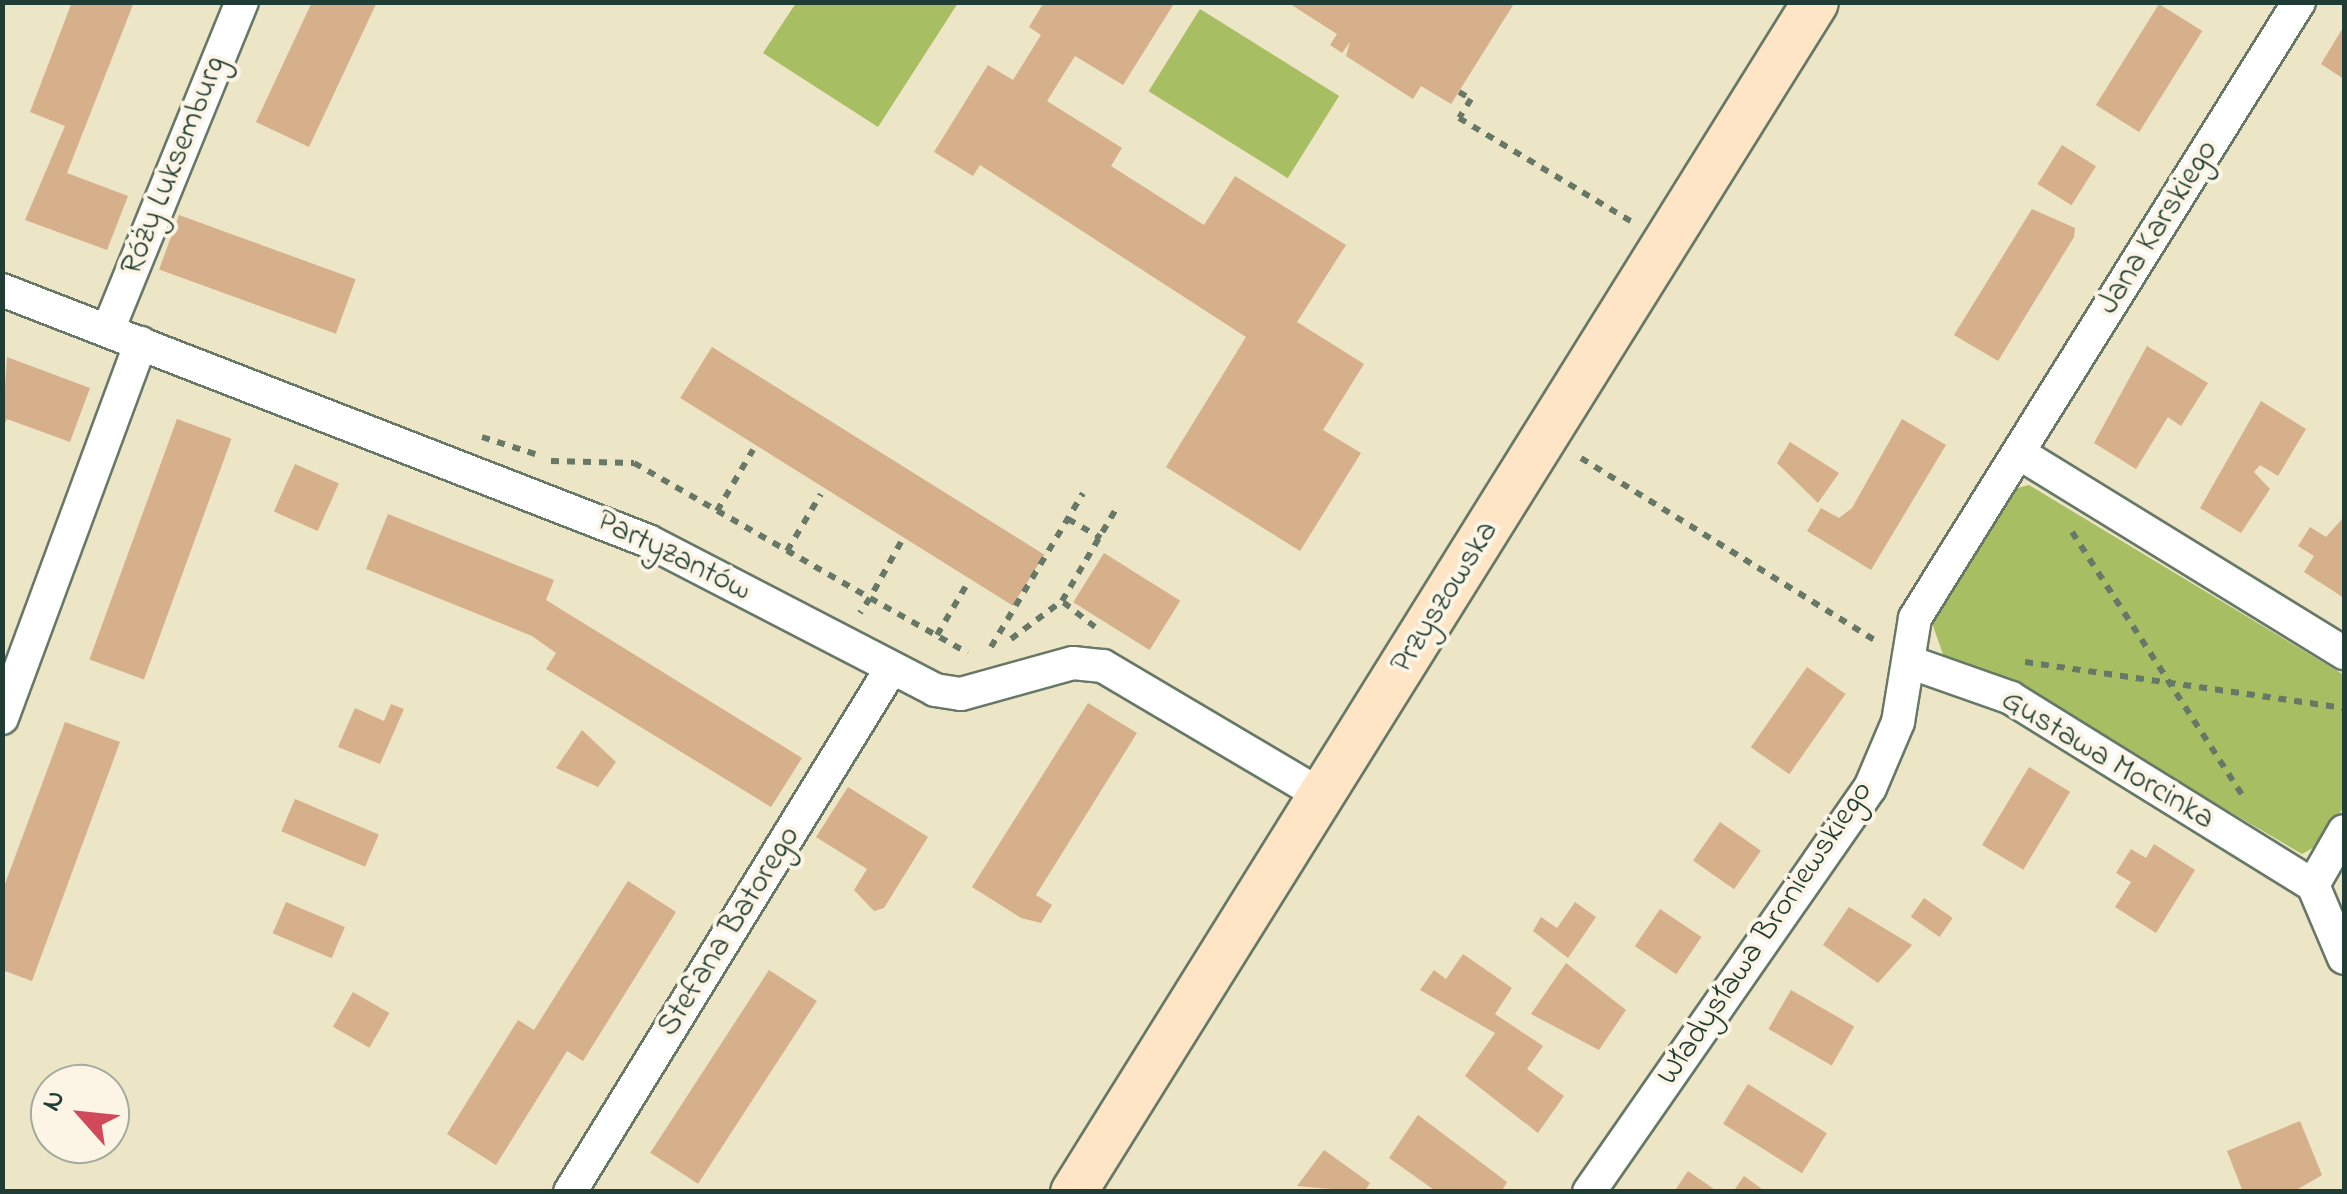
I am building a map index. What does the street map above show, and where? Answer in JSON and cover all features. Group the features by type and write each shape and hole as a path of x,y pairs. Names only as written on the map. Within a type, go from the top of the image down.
{"street":[{"name":"Róży Luksemburg","path":"108,330 242,2"},
{"name":"Przyszowska","path":"1073,1192 1324,796 1815,2"},
{"name":"Jana Karskiego","path":"2018,453 2299,2"},
{"name":"Partyzantów","path":"2,290 648,541 890,672 961,694 1073,663 1104,666 1324,796"},
{"path":"2,718 141,343"},
{"path":"1908,662 1915,618 2018,453 2344,653"},
{"name":"Gustawa Morcinka","path":"1908,662 2011,698 2313,885"},
{"name":"Władysława Broniewskiego","path":"1588,1192 1870,788 1898,722 1908,662"},
{"name":"Stefana Batorego","path":"570,1192 890,672"},
{"path":"2344,830 2313,885 2344,958"}],"path":[{"path":"1459,92 1471,99 1459,118 1633,223"},
{"path":"1568,449 1908,662"},
{"path":"718,512 752,450"},
{"path":"555,462 634,463 982,661"},
{"path":"982,661 1083,492"},
{"path":"787,551 821,494"},
{"path":"982,661 1062,601 1116,509"},
{"path":"1068,519 1100,538"},
{"path":"2069,527 2251,809"},
{"path":"856,619 901,542"},
{"path":"936,636 967,584"},
{"path":"1062,601 1102,632"},
{"path":"2018,661 2344,708"}],"green space":[{"path":"796,2 958,3 878,127 763,53"},
{"path":"1200,9 1339,96 1288,178 1149,91"},
{"path":"2029,485 2344,675 2344,806 2324,842 2302,854 1998,676 1946,663 1932,623 2005,491"}],"building":[{"path":"72,2 134,2 67,173 128,196 107,250 25,220 65,126 30,112"},
{"path":"312,2 377,2 309,147 256,122"},
{"path":"1044,2 1175,2 1123,85 1075,56 1047,101 1122,148 1111,166 1204,225 1235,176 1346,245 1297,322 1364,364 1323,430 1361,453 1300,551 1166,467 1246,337 980,165 973,176 934,152 988,65 1013,80 1041,35 1029,27"},
{"path":"1287,2 1515,2 1451,104 1421,86 1413,99 1346,56 1350,42 1342,53 1330,45 1337,34"},
{"path":"2159,4 2202,31 2139,132 2096,105"},
{"path":"2344,26 2344,79 2321,64"},
{"path":"2062,145 2096,166 2072,205 2038,184"},
{"path":"2032,209 2075,228 2074,237 1998,361 1954,335"},
{"path":"179,215 356,279 336,334 159,270"},
{"path":"2147,346 2208,383 2181,426 2168,417 2136,469 2094,443"},
{"path":"712,347 1044,555 1013,606 680,398"},
{"path":"7,357 90,388 70,442 7,419 2,430"},
{"path":"2261,401 2306,429 2278,476 2260,465 2254,472 2270,489 2241,533 2200,508"},
{"path":"177,419 232,439 144,679 89,660"},
{"path":"1902,419 1946,445 1871,570 1807,531 1821,508 1839,518 1852,508"},
{"path":"1790,442 1839,473 1818,503 1777,463"},
{"path":"295,464 339,484 318,531 274,512"},
{"path":"388,514 554,580 546,600 802,758 771,807 546,669 556,653 532,636 366,569"},
{"path":"2344,517 2344,598 2304,572 2314,556 2298,546 2310,527 2326,537"},
{"path":"1104,553 1180,601 1150,650 1073,602"},
{"path":"1807,667 1846,694 1789,774 1751,747"},
{"path":"1088,703 1137,733 1036,895 1052,905 1041,923 1021,918 972,887"},
{"path":"391,704 404,709 380,764 338,747 355,708 384,721"},
{"path":"65,722 120,742 32,981 2,970 2,892"},
{"path":"582,730 616,762 598,787 556,768"},
{"path":"2029,767 2070,792 2023,870 1982,845"},
{"path":"848,787 928,837 884,908 874,911 854,890 867,869 816,837"},
{"path":"295,799 379,835 365,867 281,831"},
{"path":"1720,822 1761,851 1734,889 1693,861"},
{"path":"2154,844 2195,870 2156,933 2115,907 2131,882 2116,873 2131,849 2146,858"},
{"path":"628,881 676,912 583,1061 567,1051 496,1165 447,1134 518,1020 534,1030"},
{"path":"1924,898 1953,918 1939,937 1911,917"},
{"path":"286,902 345,927 332,958 273,933"},
{"path":"1575,902 1596,917 1568,958 1533,931 1541,917 1557,928"},
{"path":"1849,907 1912,945 1878,983 1823,945"},
{"path":"1660,909 1701,937 1676,974 1635,946"},
{"path":"1463,954 1512,988 1495,1014 1543,1046 1527,1069 1564,1096 1538,1133 1465,1076 1495,1033 1420,990 1434,970 1446,979"},
{"path":"1566,963 1626,1010 1599,1050 1531,1014"},
{"path":"769,970 817,1001 698,1184 650,1153"},
{"path":"1791,990 1854,1026 1832,1065 1768,1029"},
{"path":"353,992 389,1013 369,1048 333,1027"},
{"path":"1748,1084 1827,1133 1802,1173 1723,1124"},
{"path":"1418,1115 1507,1182 1501,1192 1437,1192 1389,1158"},
{"path":"2300,1121 2322,1175 2293,1192 2243,1192 2227,1151"},
{"path":"1324,1150 1370,1183 1364,1192 1297,1186"},
{"path":"1688,1171 1718,1192 1674,1192"},
{"path":"1744,1176 1766,1192 1733,1192"}]}
